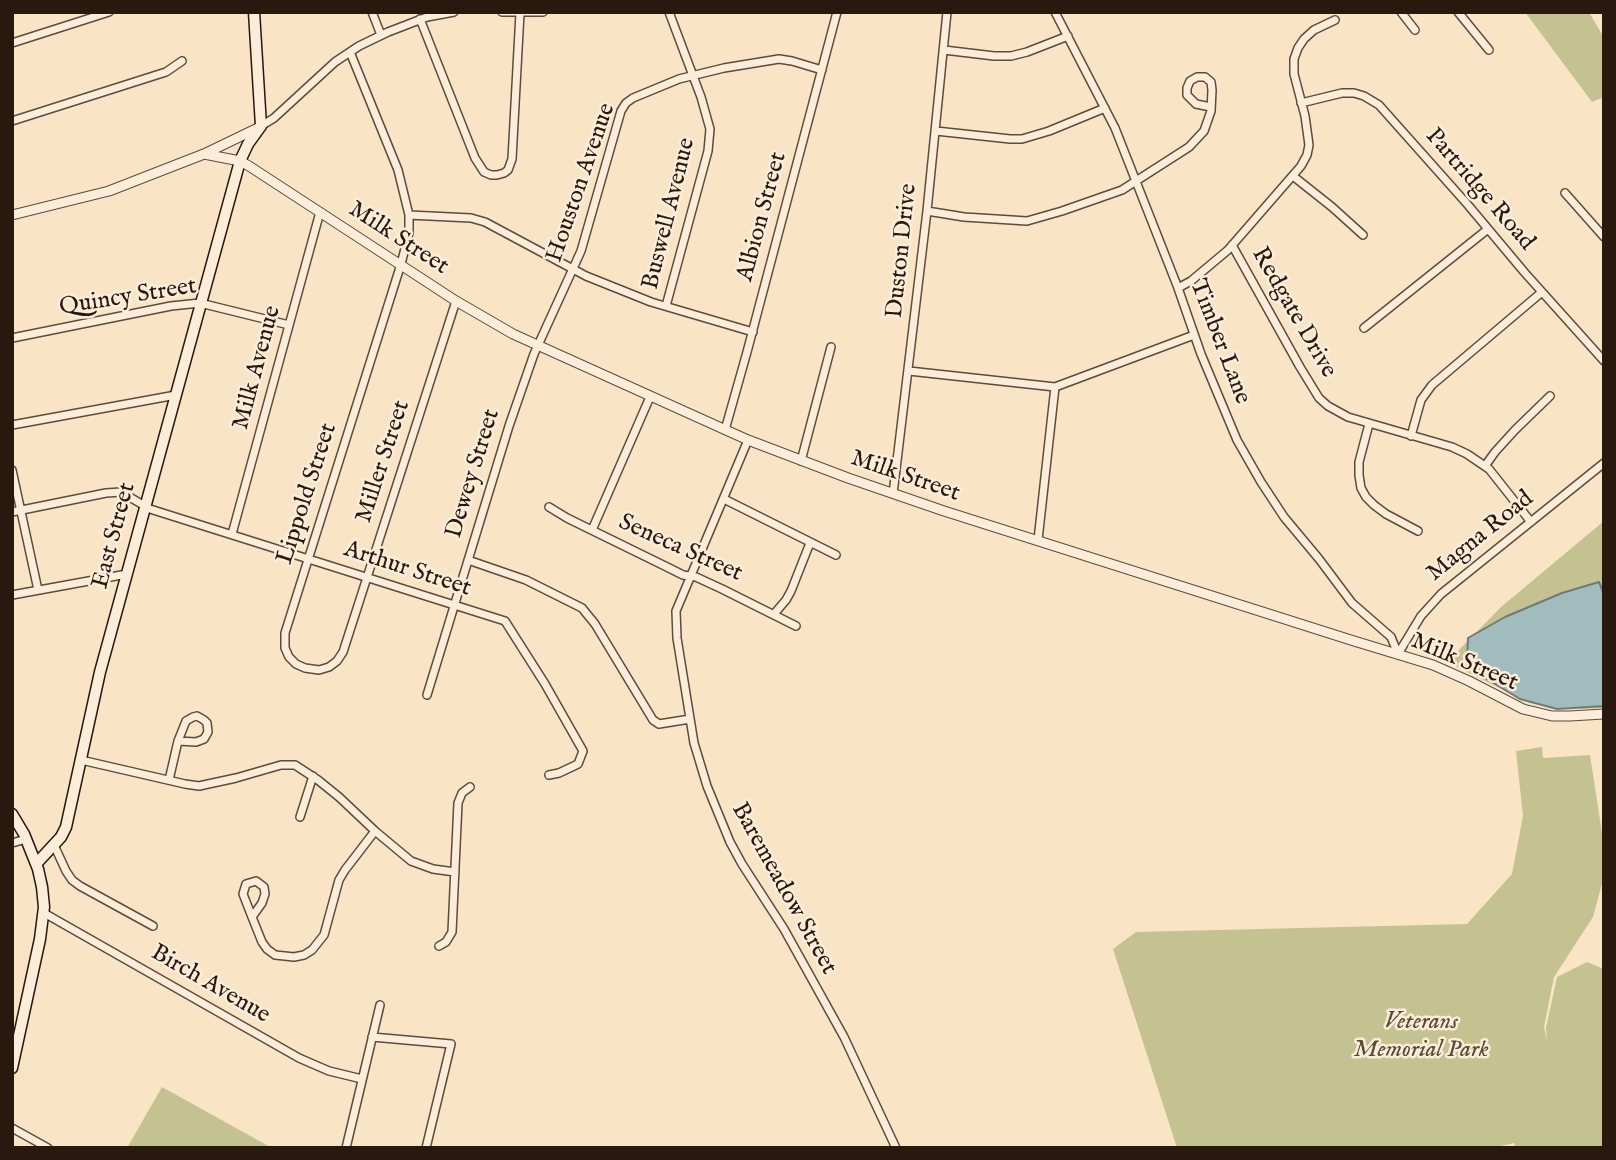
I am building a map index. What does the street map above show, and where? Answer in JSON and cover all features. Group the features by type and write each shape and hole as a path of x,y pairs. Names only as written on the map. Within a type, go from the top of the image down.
{"main road":[{"path":"254,12 261,126"},
{"name":"East Street","path":"36,864 61,837 66,827 100,672 240,161 261,126"},
{"path":"12,814 36,864 42,887 44,914 40,939 18,1014 12,1068"}],"street":[{"path":"12,43 109,12"},
{"path":"372,12 381,35"},
{"path":"12,215 109,191 204,154 274,118 335,62 350,52 381,35 420,19 454,12"},
{"path":"502,12 543,12"},
{"path":"420,19 475,158 484,172 497,175 508,170 512,159 520,12"},
{"name":"Buswell Avenue","path":"666,306 710,141 708,117 669,12"},
{"name":"Albion Street","path":"724,430 753,332 837,12"},
{"name":"Duston Drive","path":"893,494 936,131 947,12"},
{"name":"Timber Lane","path":"1055,12 1119,138 1211,381 1237,440 1284,517 1342,592 1391,637 1398,654"},
{"path":"1401,12 1415,30"},
{"path":"1458,12 1489,50"},
{"path":"1178,288 1213,264 1232,245 1293,176 1307,155 1309,145 1294,74 1294,59 1304,39 1314,30 1335,20"},
{"path":"944,50 994,56 1011,55 1027,52 1068,36"},
{"path":"350,52 398,170 409,215 471,218 485,222 574,270 627,293 753,332"},
{"name":"Houston Avenue","path":"538,346 574,270 621,111 626,103 632,98 692,76 747,63 779,59 822,70"},
{"path":"12,121 166,72 182,61"},
{"path":"927,211 964,217 1027,221 1122,190 1189,147 1203,131 1211,107 1211,82 1205,76 1190,81 1187,95 1196,104 1211,107"},
{"name":"Partridge Road","path":"1301,103 1342,93 1354,93 1373,101 1386,112 1604,361"},
{"path":"936,131 1022,139 1105,108"},
{"path":"204,154 240,161"},
{"name":"Milk Street","path":"240,161 496,325 748,440 893,494 1433,665 1523,709 1552,716 1604,714"},
{"path":"1293,176 1363,235"},
{"path":"1565,193 1604,237"},
{"name":"Milk Avenue","path":"232,534 320,212"},
{"name":"Lippold Street","path":"348,635 340,657 324,669 305,668 293,661 284,643 307,558 401,264 409,233 409,215"},
{"path":"1364,328 1488,229"},
{"name":"Redgate Drive","path":"1232,245 1319,397 1335,411 1467,454 1485,466 1531,522"},
{"path":"1411,436 1421,400 1432,385 1542,292"},
{"name":"Miller Street","path":"348,635 456,301"},
{"name":"Quincy Street","path":"12,338 171,306 201,303 289,325"},
{"path":"909,371 1055,387 1194,335"},
{"name":"Dewey Street","path":"427,695 509,426 538,346"},
{"path":"801,461 831,347"},
{"path":"1038,540 1055,387"},
{"path":"12,425 176,395"},
{"path":"1485,466 1502,444 1550,396"},
{"path":"592,530 650,397"},
{"path":"1369,424 1359,462 1361,488 1366,497 1386,514 1418,530"},
{"name":"Baremeadow Street","path":"748,440 679,602 675,619 690,719 702,772 725,831 844,1037 897,1148"},
{"name":"Magna Road","path":"1398,654 1421,616 1441,593 1604,463"},
{"path":"12,470 16,511 38,590"},
{"name":"Arthur Street","path":"16,511 121,492 145,506 505,621 583,751 578,764 550,775"},
{"path":"724,499 836,555"},
{"name":"Seneca Street","path":"548,507 682,575 696,577 796,626"},
{"path":"774,614 791,591 810,543"},
{"path":"468,560 526,579 582,608 595,624 653,720 659,724 690,719"},
{"path":"12,596 127,574"},
{"path":"169,780 178,741 184,724 193,716 201,717 207,723 208,732 204,739 196,742 178,741"},
{"path":"81,760 199,786 275,766 295,765 339,797 411,861 433,869 455,872"},
{"path":"300,817 313,776"},
{"path":"439,946 446,942 452,932 458,803 462,793 470,787"},
{"path":"252,916 265,894 262,884 256,881 246,884 243,891 252,916 262,942 267,949 275,955 294,957 312,950 324,935 339,880 376,831"},
{"path":"12,843 26,839"},
{"path":"54,845 65,871 72,880 153,926"},
{"name":"Birch Avenue","path":"44,914 299,1058 329,1071 362,1079"},
{"path":"346,1148 380,1005"},
{"path":"372,1037 451,1044 426,1148"},
{"path":"12,1128 48,1148"}],"green space":[{"path":"1525,12 1589,12 1604,38 1604,97 1592,102"},
{"path":"1604,521 1604,708 1556,708 1528,702 1447,662 1501,607"},
{"name":"Veterans Memorial Park","path":"1542,747 1543,758 1590,755 1604,846 1604,876 1593,917 1554,977 1544,1027 1547,1041 1546,1028 1557,977 1587,962 1604,969 1604,1148 1516,1148 1514,1143 1492,1148 1177,1148 1113,949 1136,932 1467,924 1512,874 1523,816 1516,751"},
{"path":"162,1087 272,1148 127,1148"}],"water":[{"path":"1599,582 1604,594 1604,706 1557,709 1520,699 1477,673 1467,659 1468,638 1505,617 1562,593"}]}
